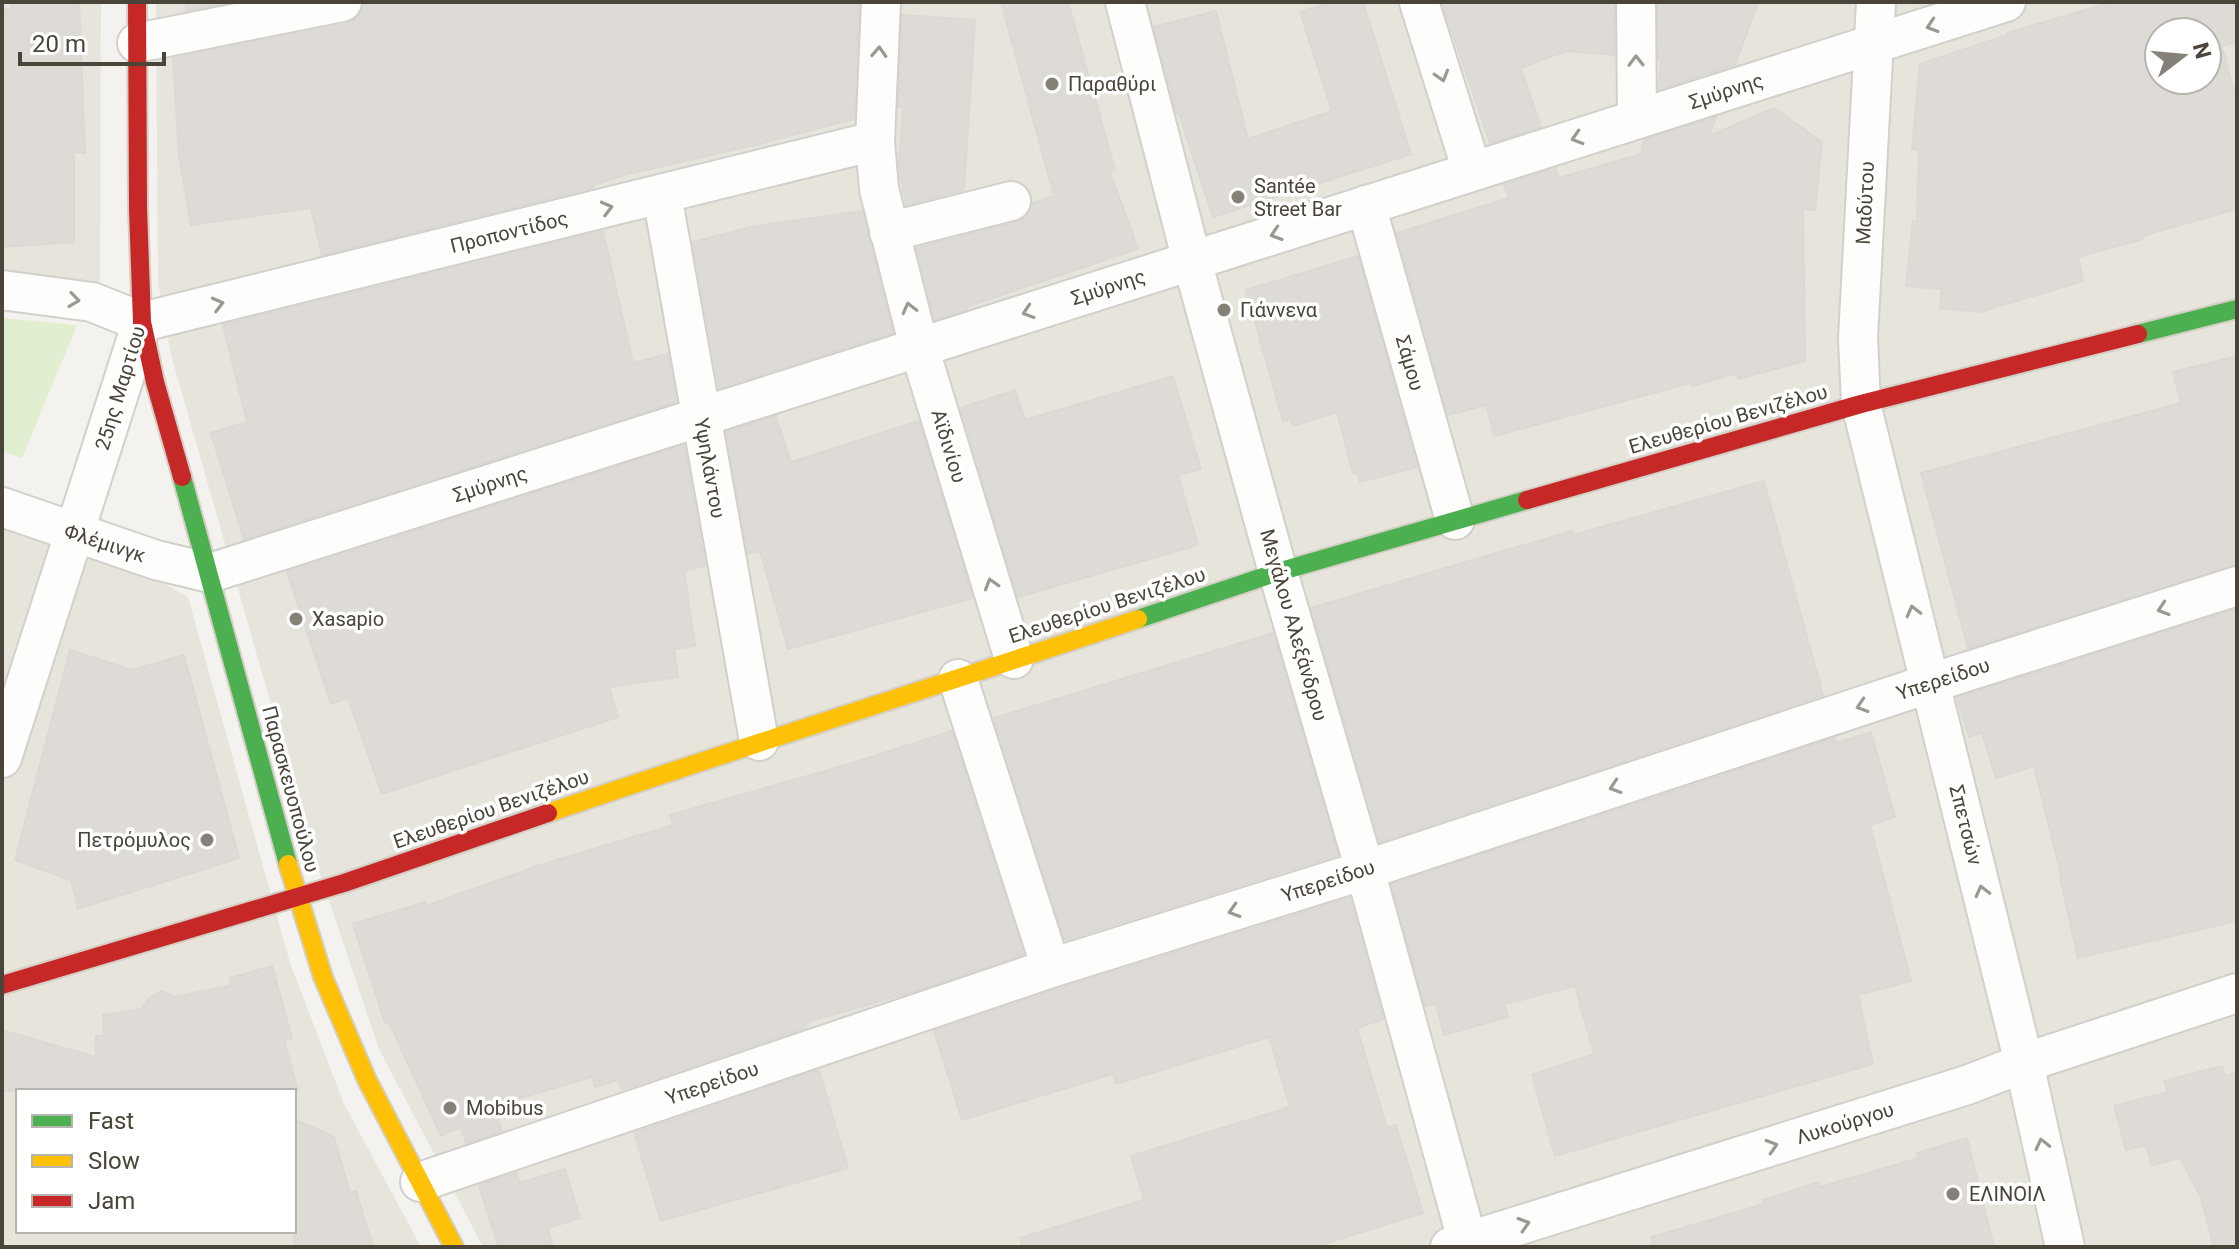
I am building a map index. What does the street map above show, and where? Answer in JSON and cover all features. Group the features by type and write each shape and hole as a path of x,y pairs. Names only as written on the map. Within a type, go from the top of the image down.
{"street":[{"name":"25ης Μαρτίου","path":"2,758 142,322 137,2"},
{"path":"137,43 342,2"},
{"name":"Αϊδινίου","path":"881,2 875,141 879,189 919,347 1014,659"},
{"name":"Μεγάλου Αλεξάνδρου","path":"1125,2 1192,261 1365,870 1462,1245"},
{"path":"1419,2 1472,171"},
{"path":"1636,2 1637,119"},
{"name":"Μαδύτου","path":"1861,404 1858,338 1876,2"},
{"name":"Σμύρνης","path":"210,573 2006,2"},
{"name":"Προποντίδος","path":"142,322 875,141"},
{"name":"Υψηλάντου","path":"662,195 759,741"},
{"path":"889,232 1011,201"},
{"name":"Σάμου","path":"1366,205 1455,520"},
{"path":"2,290 92,302 142,322"},
{"name":"Ελευθερίου Βενιζέλου","path":"2,985 344,883 759,741 958,679 1278,572 1861,404 2237,309"},
{"name":"Παρασκευοπούλου","path":"142,322 155,382 323,977 367,1080 454,1247"},
{"name":"Σπετσών","path":"1861,404 2024,1063 2065,1247"},
{"name":"Φλέμινγκ","path":"2,507 156,560 210,573"},
{"name":"Υπερείδου","path":"420,1182 1051,968 1365,870 1931,683 2237,586"},
{"path":"958,679 1051,968"},
{"name":"Λυκούργου","path":"1462,1245 1967,1085 2024,1063 2237,993"}],"shaded area":[{"path":"2,2 101,2 100,287 2,275"},
{"path":"156,2 2237,2 2237,1247 483,1247 379,1049 317,865 171,355 158,282"},
{"path":"2,512 73,533 188,597 290,963 344,1104 421,1247 2,1247"}],"green space":[{"path":"2,318 77,325 22,458 2,451"}],"building":[{"path":"11,2 79,2 85,153 74,152 74,242 2,247 2,9 11,8"},
{"path":"186,2 230,2 186,11"},
{"path":"363,2 859,2 854,119 624,175 593,188 322,255 311,208 191,225 179,156 173,58 346,24 357,18"},
{"path":"1001,2 1068,2 1115,170 1110,172 1138,249 935,320 917,248 1016,222 1027,216 1032,203 1054,196"},
{"path":"1332,2 1363,2 1411,154 1213,217 1177,114 1154,27 1216,11 1248,139 1332,111 1300,12"},
{"path":"1442,2 1614,2 1614,55 1566,51 1521,68 1541,127 1490,143"},
{"path":"1658,2 1758,2 1735,65 1659,89"},
{"path":"2112,2 2237,2 2237,42 2223,46 2223,16 2143,16 2143,96 2223,96 2223,50 2237,103 2237,209 2078,257 2083,281 1980,312 1940,308 1942,289 1906,286 1913,221 1917,221 1919,150 1912,149 1920,64"},
{"path":"902,15 975,20 964,190 906,205 899,167 903,106 898,107"},
{"path":"1774,108 1822,142 1815,210 1803,209 1805,361 1738,379 1738,373 1692,386 1691,383 1494,436 1486,405 1448,415 1397,233 1509,198 1504,185 1555,168 1559,178 1641,154 1644,140 1716,117 1709,136"},
{"path":"862,211 893,333 719,388 693,242 755,226"},
{"path":"603,231 633,363 668,354 676,402 244,539 211,433 247,422 223,325"},
{"path":"1358,256 1417,467 1360,482 1357,472 1353,473 1337,412 1293,426 1291,419 1283,421 1246,290"},
{"path":"2237,356 2237,565 1968,648 1921,473 2181,403 2173,372"},
{"path":"1173,376 1201,469 1178,475 1198,545 1018,597 961,408 1015,390 1025,420"},
{"path":"776,416 791,462 919,421 973,598 788,649 760,551 748,554 726,432"},
{"path":"684,445 705,566 684,571 695,646 674,649 678,677 609,687 618,717 382,794 348,698 331,704 287,572"},
{"path":"1764,481 1823,695 1380,842 1311,608 1572,531 1573,535"},
{"path":"2237,609 2237,921 2078,958 2034,766 1996,778 1982,733 1969,737 1957,698"},
{"path":"1273,633 1338,855 1065,940 994,718"},
{"path":"70,650 132,670 184,655 239,858 78,909 71,880 15,860"},
{"path":"952,731 1023,954 922,989 811,1021 805,1025 806,1028 622,1090 618,1080 595,1087 592,1077 493,1106 502,1131 466,1143 461,1127 441,1136 389,1022 385,1023 353,924 425,902 426,906 540,865 673,825 670,815"},
{"path":"1871,732 1895,817 1870,825 1911,981 1858,995 1873,1064 1555,1156 1532,1075 1594,1054 1575,986 1505,1004 1508,1017 1444,1035 1436,1003 1425,1006 1392,884 1835,738 1837,743"},
{"path":"1350,898 1383,1019 1357,1028 1387,1128 1396,1125 1423,1213 1314,1247 1022,1247 1020,1238 1144,1200 1131,1156 1290,1107 1269,1037 1116,1084 1113,1074 962,1120 934,1031"},
{"path":"272,966 292,1038 284,1040 298,1091 2,1091 2,1030 96,1057 96,1036 104,1036 103,1015 142,1009 148,999 161,991 175,997 232,985 230,978"},
{"path":"2222,1066 2225,1076 2237,1073 2237,1247 2214,1247 2200,1195 2180,1158 2152,1165 2146,1145 2126,1150 2114,1106 2168,1092 2164,1081"},
{"path":"819,1070 848,1168 661,1221 634,1133"},
{"path":"296,1120 334,1137 350,1193 356,1191 373,1247 294,1247"},
{"path":"1967,1138 1994,1247 1653,1247 1652,1237 1764,1204 1763,1200 1819,1182 1820,1187 1919,1158 1917,1153"},
{"path":"565,1169 580,1218 548,1228 553,1247 498,1247 479,1185 516,1173 520,1183"}],"traffic: fast":[{"path":"2138,334 2237,309"},
{"path":"182,477 288,864"},
{"path":"1138,619 1278,572 1527,500"}],"traffic: slow":[{"path":"548,813 1138,619"},
{"path":"288,864 323,977 367,1080 454,1247"}],"traffic: jam":[{"path":"137,2 142,322 155,382 182,477"},
{"path":"1527,500 1861,404 2138,334"},
{"path":"2,985 344,883 548,813"}],"place":[{"name":"Παραθύρι","path":"1052,84"},
{"name":"Santée Street Bar","path":"1238,197"},
{"name":"Γιάννενα","path":"1224,310"},
{"name":"Xasapio","path":"296,619"},
{"name":"Πετρόμυλος","path":"207,840"},
{"name":"Mobibus","path":"450,1108"},
{"name":"ΕΛΙΝΟΙΛ","path":"1953,1194"}]}
